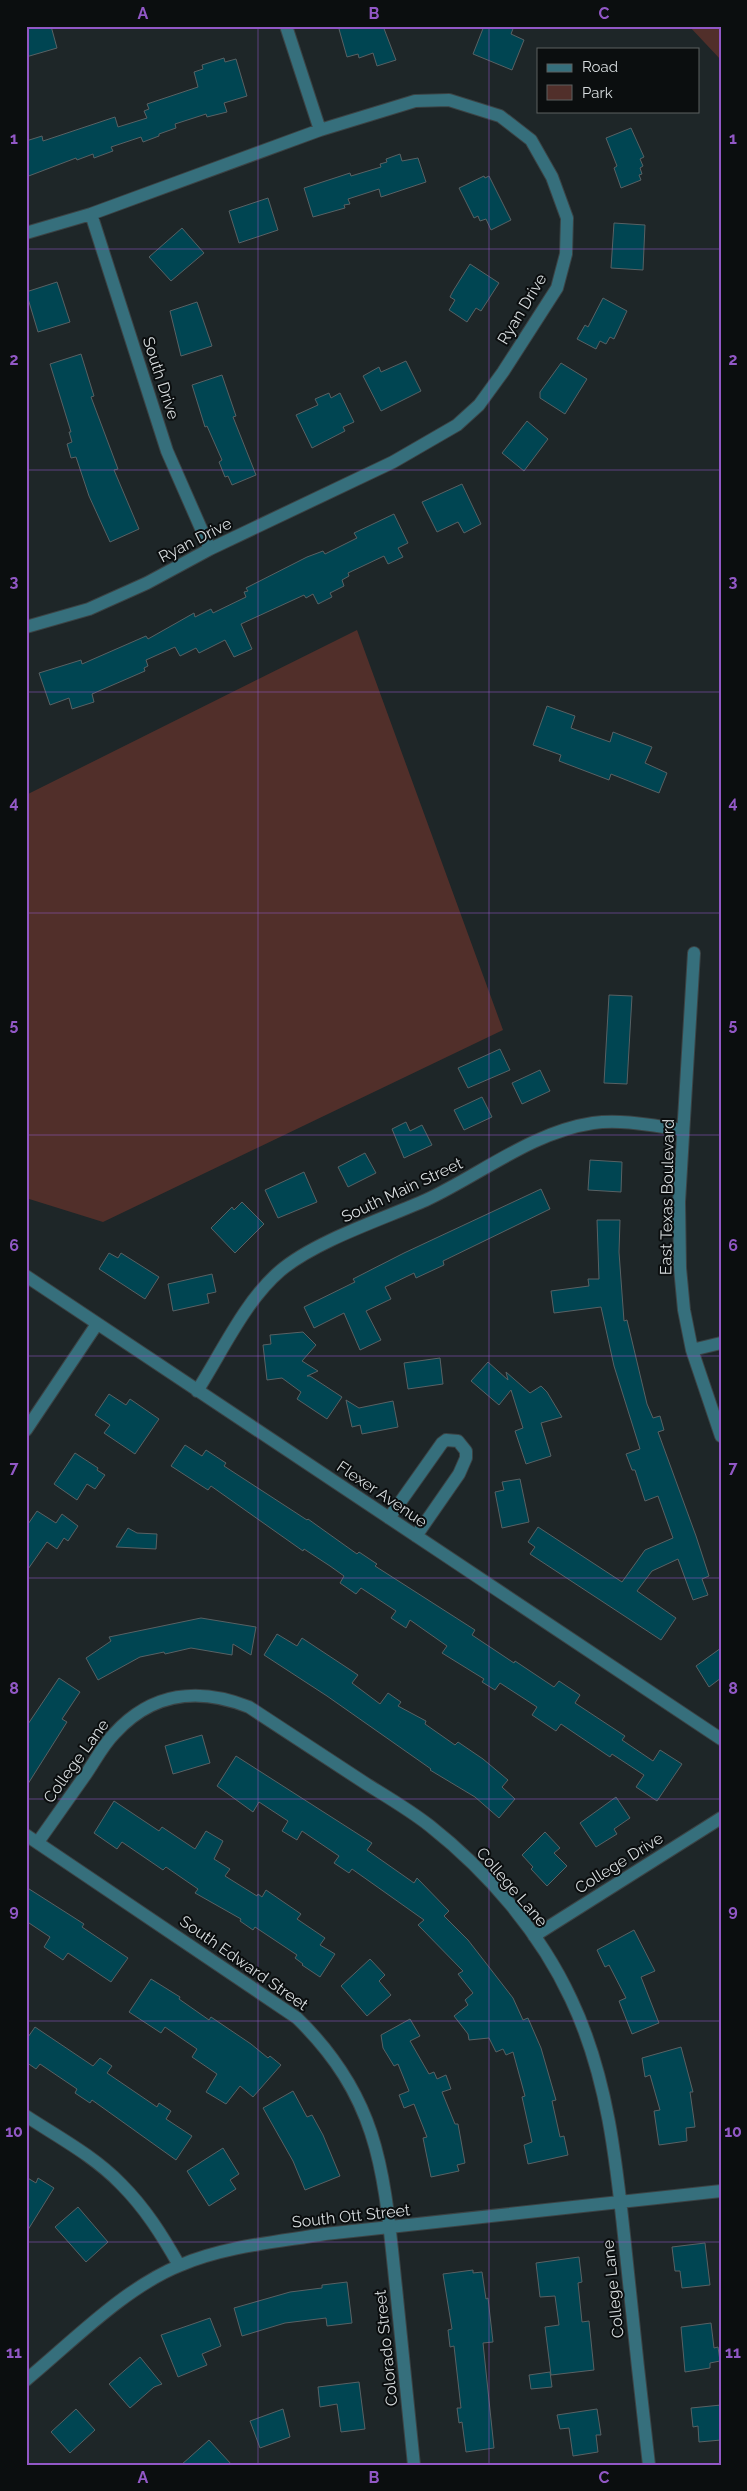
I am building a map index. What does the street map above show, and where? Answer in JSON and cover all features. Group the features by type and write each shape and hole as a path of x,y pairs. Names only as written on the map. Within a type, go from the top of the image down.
{"street":[{"path":"286,26 320,130"},
{"name":"Ryan Drive","path":"26,233 91,214 320,130 415,101 449,100 500,116 531,140 552,177 567,218 566,254 557,288 484,398 457,425 435,440 393,462 210,549 147,583 88,609 26,627"},
{"name":"South Drive","path":"91,214 167,451 210,549"},
{"name":"East Texas Boulevard","path":"694,953 683,1130 680,1268 684,1310 692,1350 721,1436"},
{"name":"South Main Street","path":"197,1391 260,1290 281,1270 305,1253 427,1199 542,1138 568,1129 616,1122 683,1130"},
{"name":"Flexer Avenue","path":"26,1276 721,1738"},
{"path":"26,1430 97,1324"},
{"path":"692,1350 721,1344"},
{"path":"389,1518 442,1443 446,1440 458,1441 466,1451 463,1466 416,1536"},
{"name":"College Lane","path":"38,1842 113,1735 130,1718 149,1706 167,1699 190,1695 228,1698 249,1707 429,1825 471,1862 509,1903 534,1936 571,1999 588,2039 600,2080 610,2130 620,2202 649,2465"},
{"name":"College Drive","path":"534,1936 721,1818"},
{"name":"South Edward Street","path":"26,1835 270,1999 297,2018 321,2042 341,2068 370,2129 382,2170 390,2228"},
{"path":"26,2116 91,2159 120,2182 161,2233 179,2265"},
{"name":"South Ott Street","path":"26,2380 124,2298 147,2282 179,2265 229,2250 325,2234 721,2191"},
{"name":"Colorado Street","path":"390,2228 414,2465"}],"green space":[{"path":"689,26 721,26 721,60"},
{"path":"357,630 503,1030 103,1222 26,1198 26,795"}],"building":[{"path":"26,26 51,26 57,48 26,57"},
{"path":"346,26 383,26 396,60 377,66 373,53 359,58 358,54 347,57 339,29"},
{"path":"484,26 514,26 511,34 524,40 512,70 473,54"},
{"path":"224,58 225,62 236,59 247,96 224,103 227,112 207,117 206,114 175,124 176,128 143,142 141,137 111,147 113,151 94,158 93,154 77,160 76,158 26,177 26,141 42,136 43,141 115,117 118,127 147,118 144,111 149,109 147,104 198,87 194,72 203,69 202,65"},
{"path":"631,128 644,157 640,159 643,166 640,168 642,174 639,175 641,180 621,188 614,168 617,166 606,138"},
{"path":"400,154 402,161 418,158 426,182 381,197 379,189 348,199 350,204 344,205 345,208 313,217 304,188 350,173 351,176 381,167 380,164 387,162 386,159"},
{"path":"484,176 485,178 489,176 511,220 491,230 486,219 480,221 478,216 474,218 459,188"},
{"path":"268,198 278,230 239,243 229,211"},
{"path":"614,223 645,225 643,270 611,268"},
{"path":"182,228 204,253 171,281 149,257"},
{"path":"470,264 499,283 481,311 476,308 467,322 449,310 455,300 450,297"},
{"path":"57,282 70,322 38,332 26,292"},
{"path":"603,298 627,311 614,339 610,337 606,344 600,341 596,349 577,339 585,325 588,327"},
{"path":"197,302 212,346 181,356 170,311"},
{"path":"81,354 94,396 91,397 118,469 114,470 139,529 110,542 89,496 76,457 71,458 67,444 72,442 69,432 71,432 50,364"},
{"path":"406,361 421,391 381,411 363,376 379,367 381,372"},
{"path":"561,363 587,379 565,414 540,398 540,392"},
{"path":"222,375 236,416 233,417 256,475 232,485 228,476 225,477 219,462 222,460 207,426 205,427 192,385"},
{"path":"329,393 331,398 340,393 354,422 343,427 345,431 312,448 296,415 318,405 315,399"},
{"path":"527,421 548,439 524,471 502,453"},
{"path":"462,484 481,524 464,533 458,522 437,532 422,502"},
{"path":"394,514 408,543 398,548 403,557 388,564 384,556 348,573 349,576 342,580 344,586 330,593 332,597 318,604 313,594 306,598 304,595 241,624 252,649 234,657 225,640 199,653 196,648 180,656 175,647 146,660 148,666 144,668 145,671 92,694 94,702 72,709 69,698 50,705 39,673 81,660 82,664 146,636 148,639 194,613 195,617 211,609 213,613 246,597 244,592 248,591 246,588 307,557 323,551 325,554 357,538 354,533"},
{"path":"547,706 575,716 571,728 610,742 613,732 652,747 645,763 667,773 659,793 611,774 609,780 559,761 561,755 533,745"},
{"path":"609,995 632,996 627,1084 604,1083"},
{"path":"500,1049 510,1070 468,1088 458,1068"},
{"path":"540,1070 550,1091 522,1104 512,1083"},
{"path":"482,1097 492,1117 464,1130 454,1110"},
{"path":"406,1122 410,1131 422,1125 432,1145 404,1158 392,1129"},
{"path":"365,1153 376,1173 348,1187 338,1167"},
{"path":"590,1160 622,1162 621,1192 588,1190"},
{"path":"304,1172 317,1202 278,1218 265,1190"},
{"path":"541,1189 550,1209 443,1261 444,1265 416,1278 414,1273 385,1287 391,1299 366,1311 381,1340 360,1350 344,1313 314,1328 304,1307 355,1282 353,1279 404,1253"},
{"path":"242,1202 264,1224 235,1253 211,1228 232,1207 234,1210"},
{"path":"597,1220 620,1220 619,1252 624,1321 627,1320 647,1404 653,1418 660,1416 664,1430 658,1432 709,1576 702,1579 708,1595 693,1600 678,1559 652,1571 637,1591 676,1618 661,1640 530,1554 535,1547 528,1542 538,1527 622,1582 645,1550 673,1538 658,1496 645,1501 635,1470 632,1470 626,1454 640,1449 614,1366 601,1307 554,1313 551,1291 589,1286 588,1279 599,1279"},
{"path":"109,1253 118,1258 121,1253 159,1277 145,1299 99,1269"},
{"path":"212,1274 216,1292 207,1294 209,1303 173,1311 168,1284"},
{"path":"303,1332 316,1345 302,1361 318,1371 307,1376 310,1376 342,1397 327,1419 297,1399 301,1392 282,1378 267,1380 263,1345 271,1344 270,1335"},
{"path":"440,1358 443,1384 408,1389 404,1363"},
{"path":"488,1362 508,1380 506,1372 530,1393 541,1386 547,1392 562,1417 541,1423 551,1456 526,1464 515,1431 523,1428 511,1390 499,1405 471,1381"},
{"path":"109,1394 126,1405 130,1399 159,1419 135,1454 104,1433 110,1425 95,1415"},
{"path":"346,1400 359,1408 393,1401 398,1427 362,1434 360,1425 352,1427"},
{"path":"185,1445 202,1456 206,1450 226,1463 224,1466 308,1519 357,1554 359,1552 377,1564 375,1566 475,1630 472,1635 514,1663 515,1661 554,1687 559,1681 580,1695 575,1703 625,1736 622,1740 653,1761 660,1750 682,1764 657,1801 636,1787 644,1775 612,1754 610,1757 561,1724 556,1731 532,1715 537,1707 500,1683 495,1690 482,1682 484,1679 442,1653 447,1646 410,1620 406,1628 391,1618 396,1611 361,1588 356,1594 340,1583 344,1576 330,1566 304,1549 303,1551 211,1486 208,1490 171,1466"},
{"path":"75,1453 98,1468 97,1470 105,1475 95,1489 87,1484 77,1500 54,1484"},
{"path":"520,1479 529,1522 502,1528 495,1492 504,1490 502,1482"},
{"path":"37,1511 56,1523 62,1514 78,1526 68,1541 64,1538 57,1549 47,1542 26,1572 26,1527"},
{"path":"128,1528 137,1533 157,1534 156,1549 116,1547"},
{"path":"201,1618 256,1627 251,1655 233,1644 232,1655 191,1648 165,1654 164,1652 140,1657 98,1680 86,1658 111,1641 109,1637"},
{"path":"277,1634 297,1646 302,1638 358,1675 352,1683 380,1704 388,1693 401,1702 398,1706 426,1721 425,1724 455,1745 458,1742 483,1759 508,1780 502,1787 515,1799 499,1818 475,1797 430,1770 327,1696 264,1655"},
{"path":"721,1648 721,1678 709,1687 696,1666"},
{"path":"59,1678 80,1692 62,1719 67,1722 26,1787 26,1727"},
{"path":"202,1735 210,1763 173,1774 165,1746"},
{"path":"236,1756 372,1843 367,1850 414,1883 417,1878 449,1911 444,1916 468,1940 513,1998 523,2020 528,2018 541,2048 556,2100 552,2101 560,2137 564,2136 568,2155 528,2164 524,2145 532,2142 522,2097 525,2096 513,2052 506,2055 503,2049 496,2052 489,2038 469,2040 468,2034 454,2016 468,2005 465,2000 473,1993 458,1974 463,1971 418,1925 424,1920 352,1869 349,1873 334,1863 339,1856 302,1831 297,1840 282,1831 288,1821 259,1802 253,1812 217,1786"},
{"path":"616,1797 630,1818 614,1829 617,1834 596,1847 580,1823"},
{"path":"114,1801 159,1831 162,1827 195,1849 206,1831 223,1841 214,1859 230,1869 225,1876 257,1896 258,1894 262,1897 266,1890 301,1914 297,1919 325,1938 320,1945 335,1954 320,1977 302,1965 295,1958 297,1955 255,1927 253,1930 240,1921 241,1919 195,1893 198,1889 166,1867 163,1870 122,1842 117,1849 94,1833"},
{"path":"545,1832 560,1848 554,1853 567,1866 547,1886 531,1869 533,1867 522,1855"},
{"path":"26,1887 84,1924 82,1927 128,1958 111,1982 68,1953 63,1960 44,1947 50,1937 26,1921"},
{"path":"634,1930 655,1971 641,1977 659,2023 632,2034 619,2001 626,1998 609,1965 605,1967 597,1950"},
{"path":"370,1959 385,1975 379,1981 391,1995 367,2016 341,1986"},
{"path":"151,1979 180,1997 179,1999 209,2020 211,2017 268,2058 270,2056 281,2065 253,2097 240,2086 226,2104 206,2092 217,2074 192,2057 197,2049 165,2027 161,2033 129,2012"},
{"path":"410,2019 420,2036 410,2041 429,2074 434,2072 437,2079 446,2075 451,2089 442,2092 455,2124 458,2124 465,2163 457,2165 459,2171 431,2177 423,2138 427,2137 414,2104 404,2108 399,2095 409,2091 398,2064 394,2066 383,2048 381,2035"},
{"path":"35,2027 93,2066 100,2058 112,2066 107,2073 157,2107 159,2103 171,2111 166,2119 192,2136 176,2160 92,2100 90,2103 75,2093 77,2089 40,2064 36,2069 26,2062 26,2040"},
{"path":"681,2047 693,2092 690,2092 695,2127 686,2128 687,2141 659,2145 654,2111 660,2110 650,2075 645,2077 642,2058"},
{"path":"293,2091 307,2117 312,2115 323,2135 340,2176 305,2190 293,2161 263,2108"},
{"path":"223,2148 239,2174 230,2180 236,2189 209,2206 187,2171"},
{"path":"26,2177 36,2183 38,2178 54,2188 26,2233"},
{"path":"78,2207 108,2242 86,2262 55,2227"},
{"path":"705,2243 710,2285 682,2288 680,2271 675,2271 672,2247"},
{"path":"579,2257 582,2282 578,2283 582,2322 589,2321 594,2370 551,2375 545,2327 559,2325 555,2296 540,2297 536,2263"},
{"path":"473,2270 473,2273 482,2272 486,2299 488,2298 493,2342 483,2343 494,2448 466,2452 462,2422 459,2423 457,2408 461,2408 454,2346 450,2347 448,2330 452,2329 443,2274"},
{"path":"347,2282 352,2323 327,2326 326,2318 285,2323 242,2336 234,2308 290,2292 322,2288 322,2285"},
{"path":"210,2318 221,2346 202,2354 207,2365 178,2377 161,2335"},
{"path":"711,2323 714,2348 718,2347 720,2361 710,2363 710,2368 685,2372 681,2327"},
{"path":"140,2357 162,2384 154,2387 130,2408 109,2384"},
{"path":"550,2372 552,2387 531,2389 529,2375"},
{"path":"359,2382 365,2429 341,2432 337,2404 320,2407 318,2387"},
{"path":"721,2405 721,2440 699,2442 698,2426 693,2427 691,2408"},
{"path":"76,2409 95,2430 70,2453 51,2432"},
{"path":"283,2409 290,2437 260,2448 250,2421"},
{"path":"597,2409 601,2435 596,2435 598,2452 573,2456 569,2428 560,2429 557,2415"},
{"path":"209,2440 232,2465 181,2465"}]}
